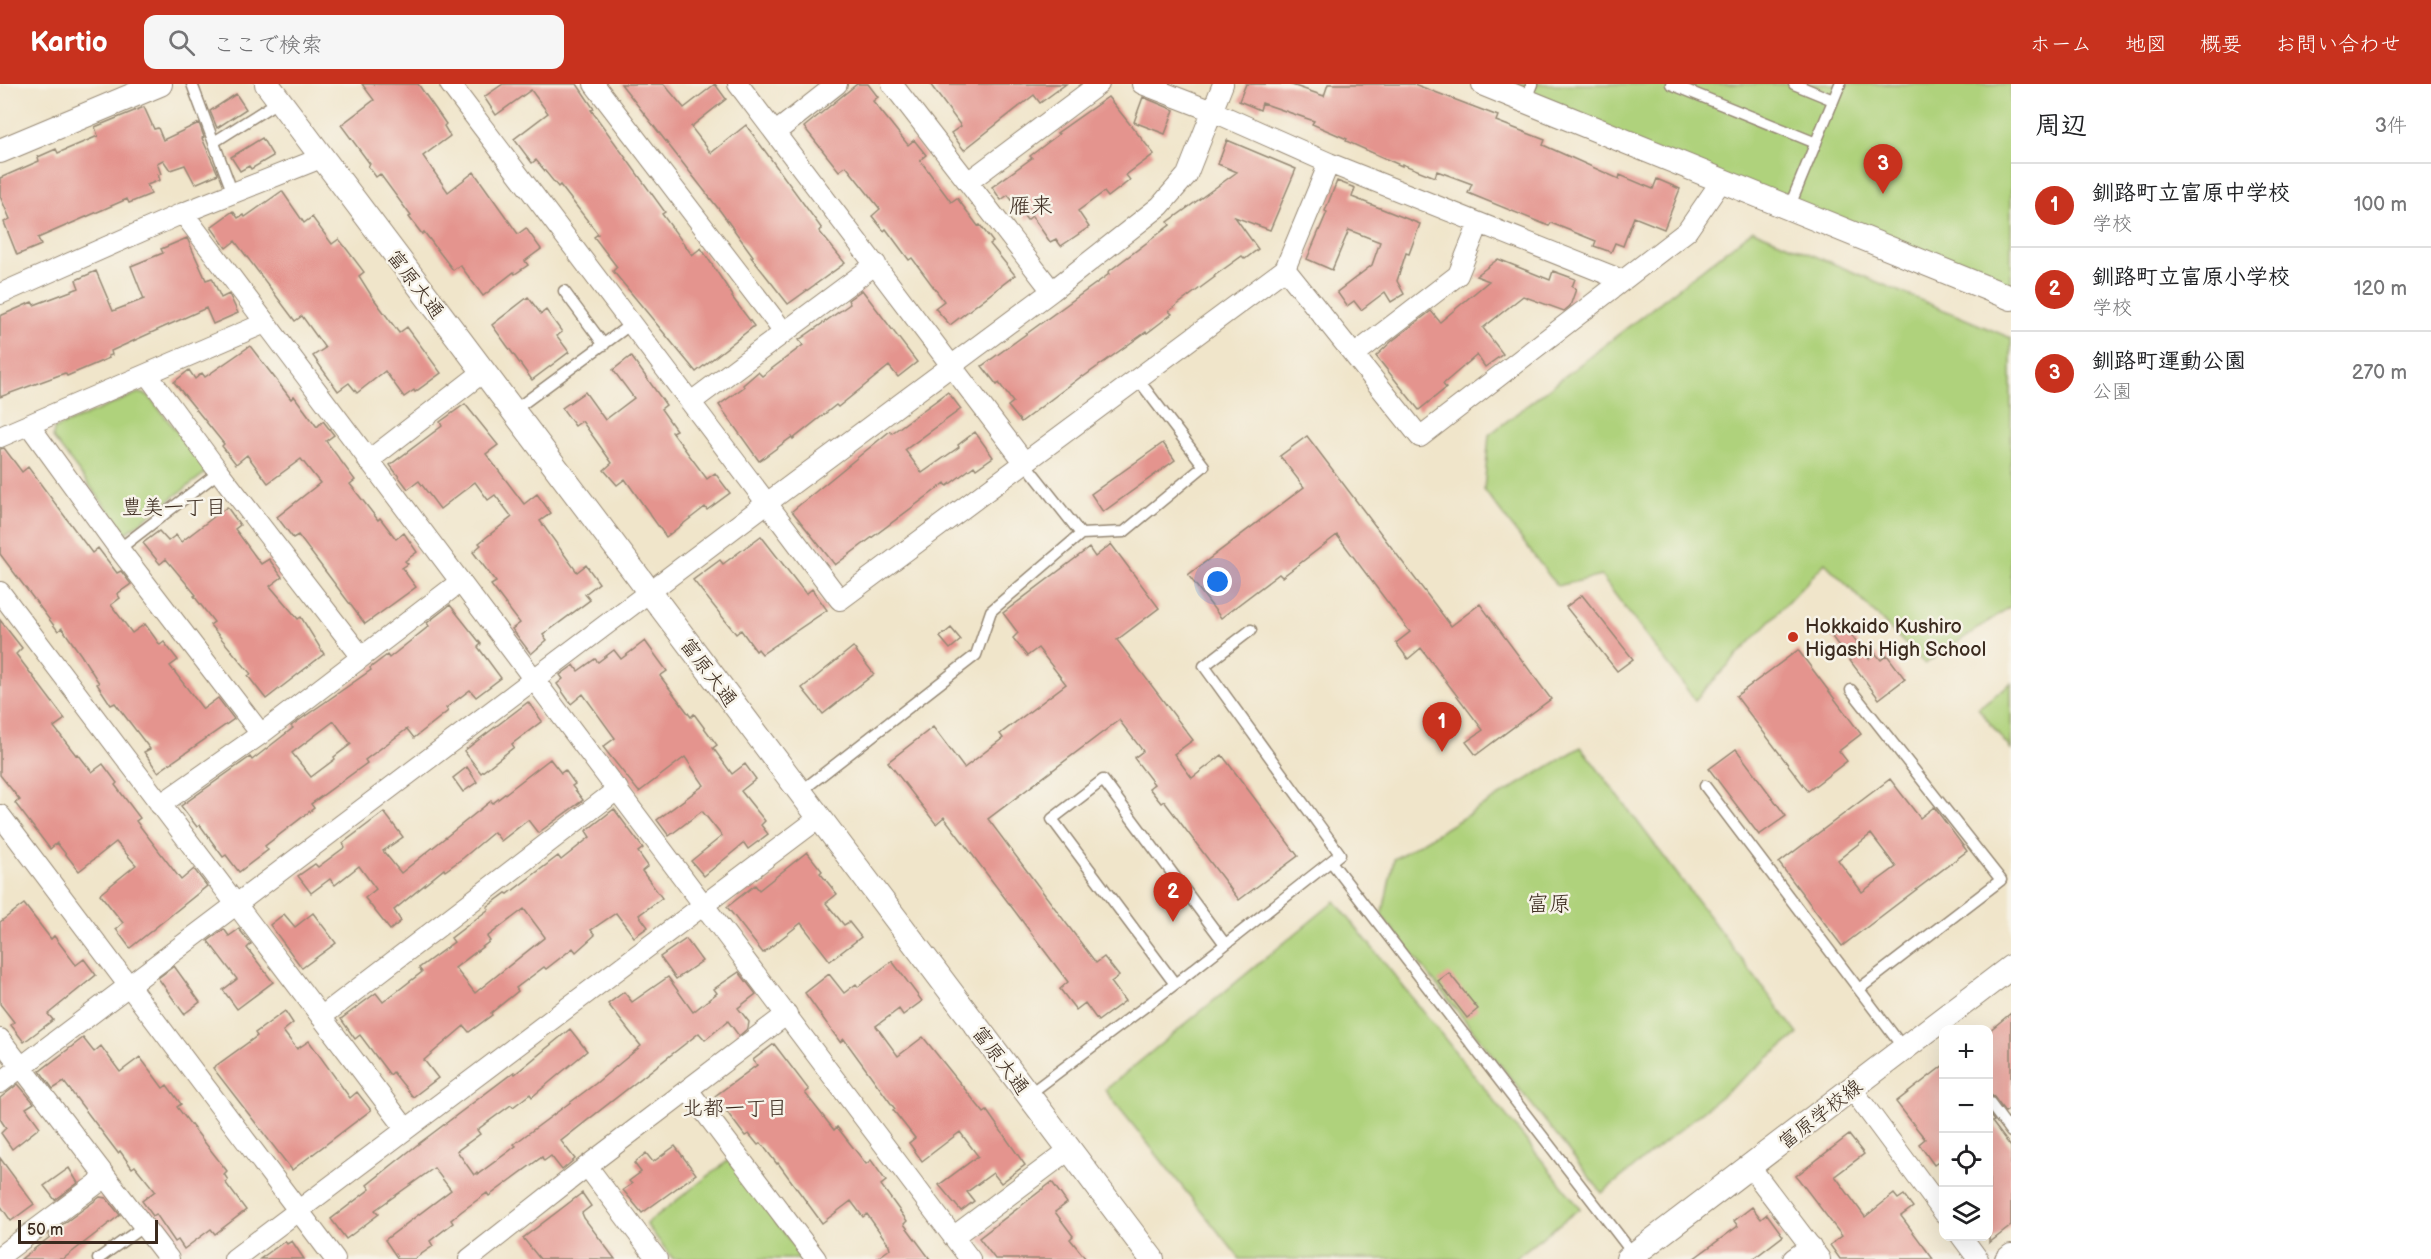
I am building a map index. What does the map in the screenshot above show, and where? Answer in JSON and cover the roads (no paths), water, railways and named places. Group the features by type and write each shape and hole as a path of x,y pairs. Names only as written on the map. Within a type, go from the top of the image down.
{"street":[{"path":"0,152 160,84"},
{"path":"594,84 783,331"},
{"path":"738,84 1025,463"},
{"path":"776,132 837,84"},
{"path":"892,84 1052,291"},
{"path":"968,183 1099,84"},
{"path":"1142,84 1212,111 1329,163 1622,280"},
{"path":"0,1083 767,503 1052,291 1160,206 1188,175 1223,84"},
{"path":"1484,84 1529,93 1722,180 2011,298"},
{"path":"455,85 631,324 840,600 1286,269 1329,163"},
{"name":"富原大通","path":"273,92 1152,1259"},
{"path":"0,294 183,213 321,158"},
{"path":"1286,269 1420,437 1687,231 1722,180"},
{"path":"183,213 970,1259"},
{"path":"1354,355 1458,275 1479,223"},
{"path":"690,402 876,264"},
{"path":"0,437 265,323"},
{"path":"368,461 483,372"},
{"path":"147,374 361,656"},
{"path":"29,426 119,549 261,734"},
{"path":"160,805 261,734 460,582"},
{"path":"0,592 6,614 160,805 406,1129"},
{"path":"321,1017 618,789"},
{"path":"0,815 335,1259"},
{"path":"234,1259 819,818"},
{"name":"富原学校線","path":"1631,1257 2011,967"},
{"path":"469,1259 495,1251 587,1166 787,1014"},
{"path":"0,1039 169,1259"},
{"path":"1852,1089 1939,1206"},
{"path":"688,1090 816,1259"},
{"path":"953,1237 1069,1150"},
{"path":"587,1166 657,1259"},
{"path":"1751,1167 1815,1252 1793,1259"},
{"path":"0,1256 106,1177"},
{"path":"1965,1241 1978,1259"},
{"path":"2004,1259 2011,1254"}],"lane":[{"path":"192,84 229,183"},
{"path":"1671,84 1816,143"},
{"path":"1794,84 1833,100"},
{"path":"1789,208 1840,84"},
{"path":"214,142 273,92"},
{"path":"564,291 604,345"},
{"path":"513,411 631,324"},
{"path":"800,792 976,655 991,611 1081,534 1124,532 1204,466 1137,378"},
{"path":"1025,463 1081,534"},
{"path":"119,549 219,471"},
{"path":"1028,1095 1332,863 1340,854 1204,666 1251,630"},
{"path":"1851,690 2001,880 1859,989"},
{"path":"1175,984 1052,819 1103,780 1226,944"},
{"path":"1705,786 1904,1049"},
{"path":"1332,863 1631,1257"},
{"path":"1993,1107 2011,1132"},
{"path":"98,1259 144,1226"}],"place":[{"name":"釧路町運動公園","path":"1883,194"},
{"name":"Hokkaido Kushiro Higashi High School","path":"1793,637"},
{"name":"釧路町立富原中学校","path":"1442,752"},
{"name":"釧路町立富原小学校","path":"1173,922"}],"district":[{"name":"雁来","path":"1031,205"},
{"name":"豊美一丁目","path":"174,507"},
{"name":"富原","path":"1549,903"},
{"name":"北都一丁目","path":"735,1108"}]}
